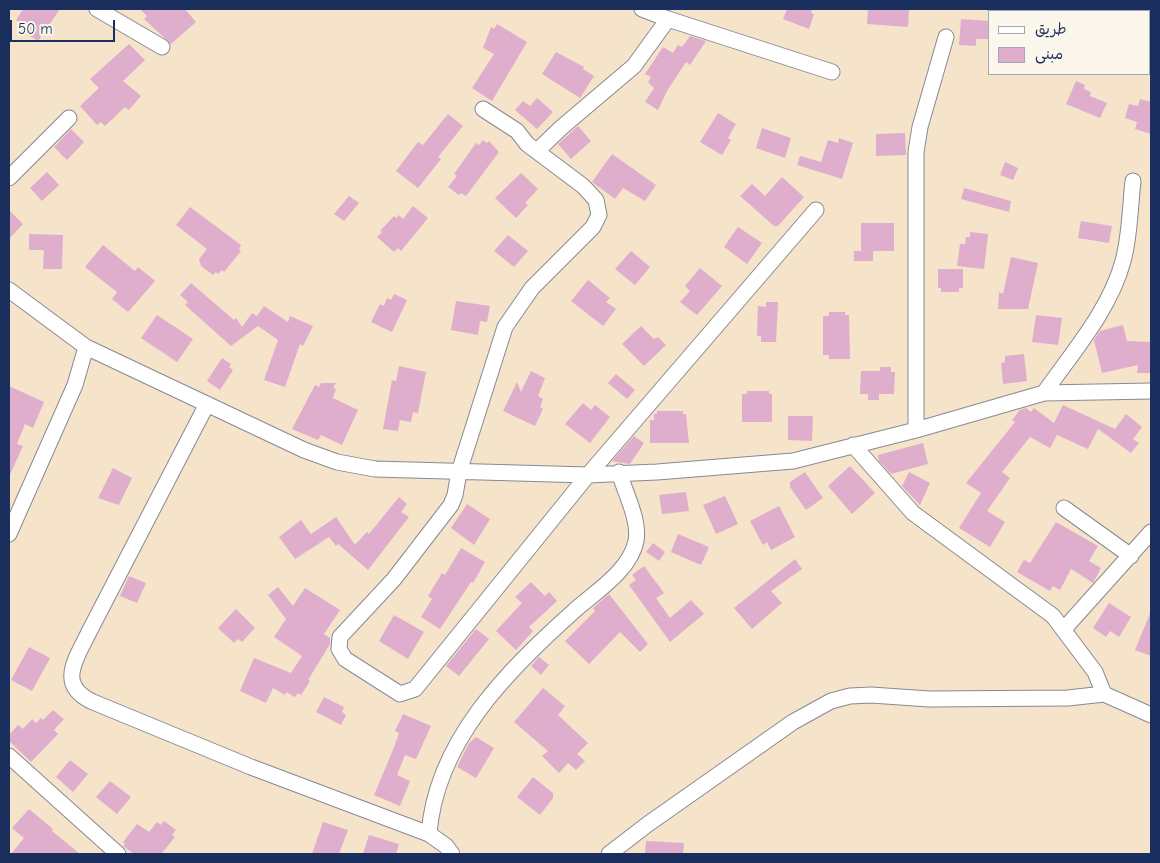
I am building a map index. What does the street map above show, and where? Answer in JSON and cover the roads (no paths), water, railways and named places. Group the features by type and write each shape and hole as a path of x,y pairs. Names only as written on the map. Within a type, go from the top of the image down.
{"street":[{"path":"97,9 162,47"},
{"path":"642,9 832,72"},
{"path":"537,151 562,127 634,66 668,19"},
{"path":"916,430 916,152 920,127 946,37"},
{"path":"483,109 517,131 537,151 583,186 596,200 599,215 593,226 532,288 505,327 459,472 455,496 451,506 394,580 351,624 338,642 340,654 345,659 400,694 415,689 588,475 816,210"},
{"path":"9,178 68,118"},
{"path":"1044,393 1088,330 1114,287 1123,261 1133,181"},
{"path":"9,290 86,347 304,450 337,462 375,469 588,475 619,472 657,472 793,460 916,430 1044,393 1151,391"},
{"path":"9,534 76,385 86,347"},
{"path":"207,404 74,663 71,679 76,692 93,702 251,767 429,834 446,846 452,854"},
{"path":"854,445 913,513 1053,616 1095,672 1104,694"},
{"path":"429,834 430,818 440,783 452,752 473,716 548,634 626,564 636,542 636,527 619,472"},
{"path":"1064,508 1131,556"},
{"path":"1064,629 1151,532"},
{"path":"609,854 648,824 785,728 831,701 850,696 871,695 929,699 1068,698 1104,694 1151,715"},
{"path":"9,756 118,854"}]}
